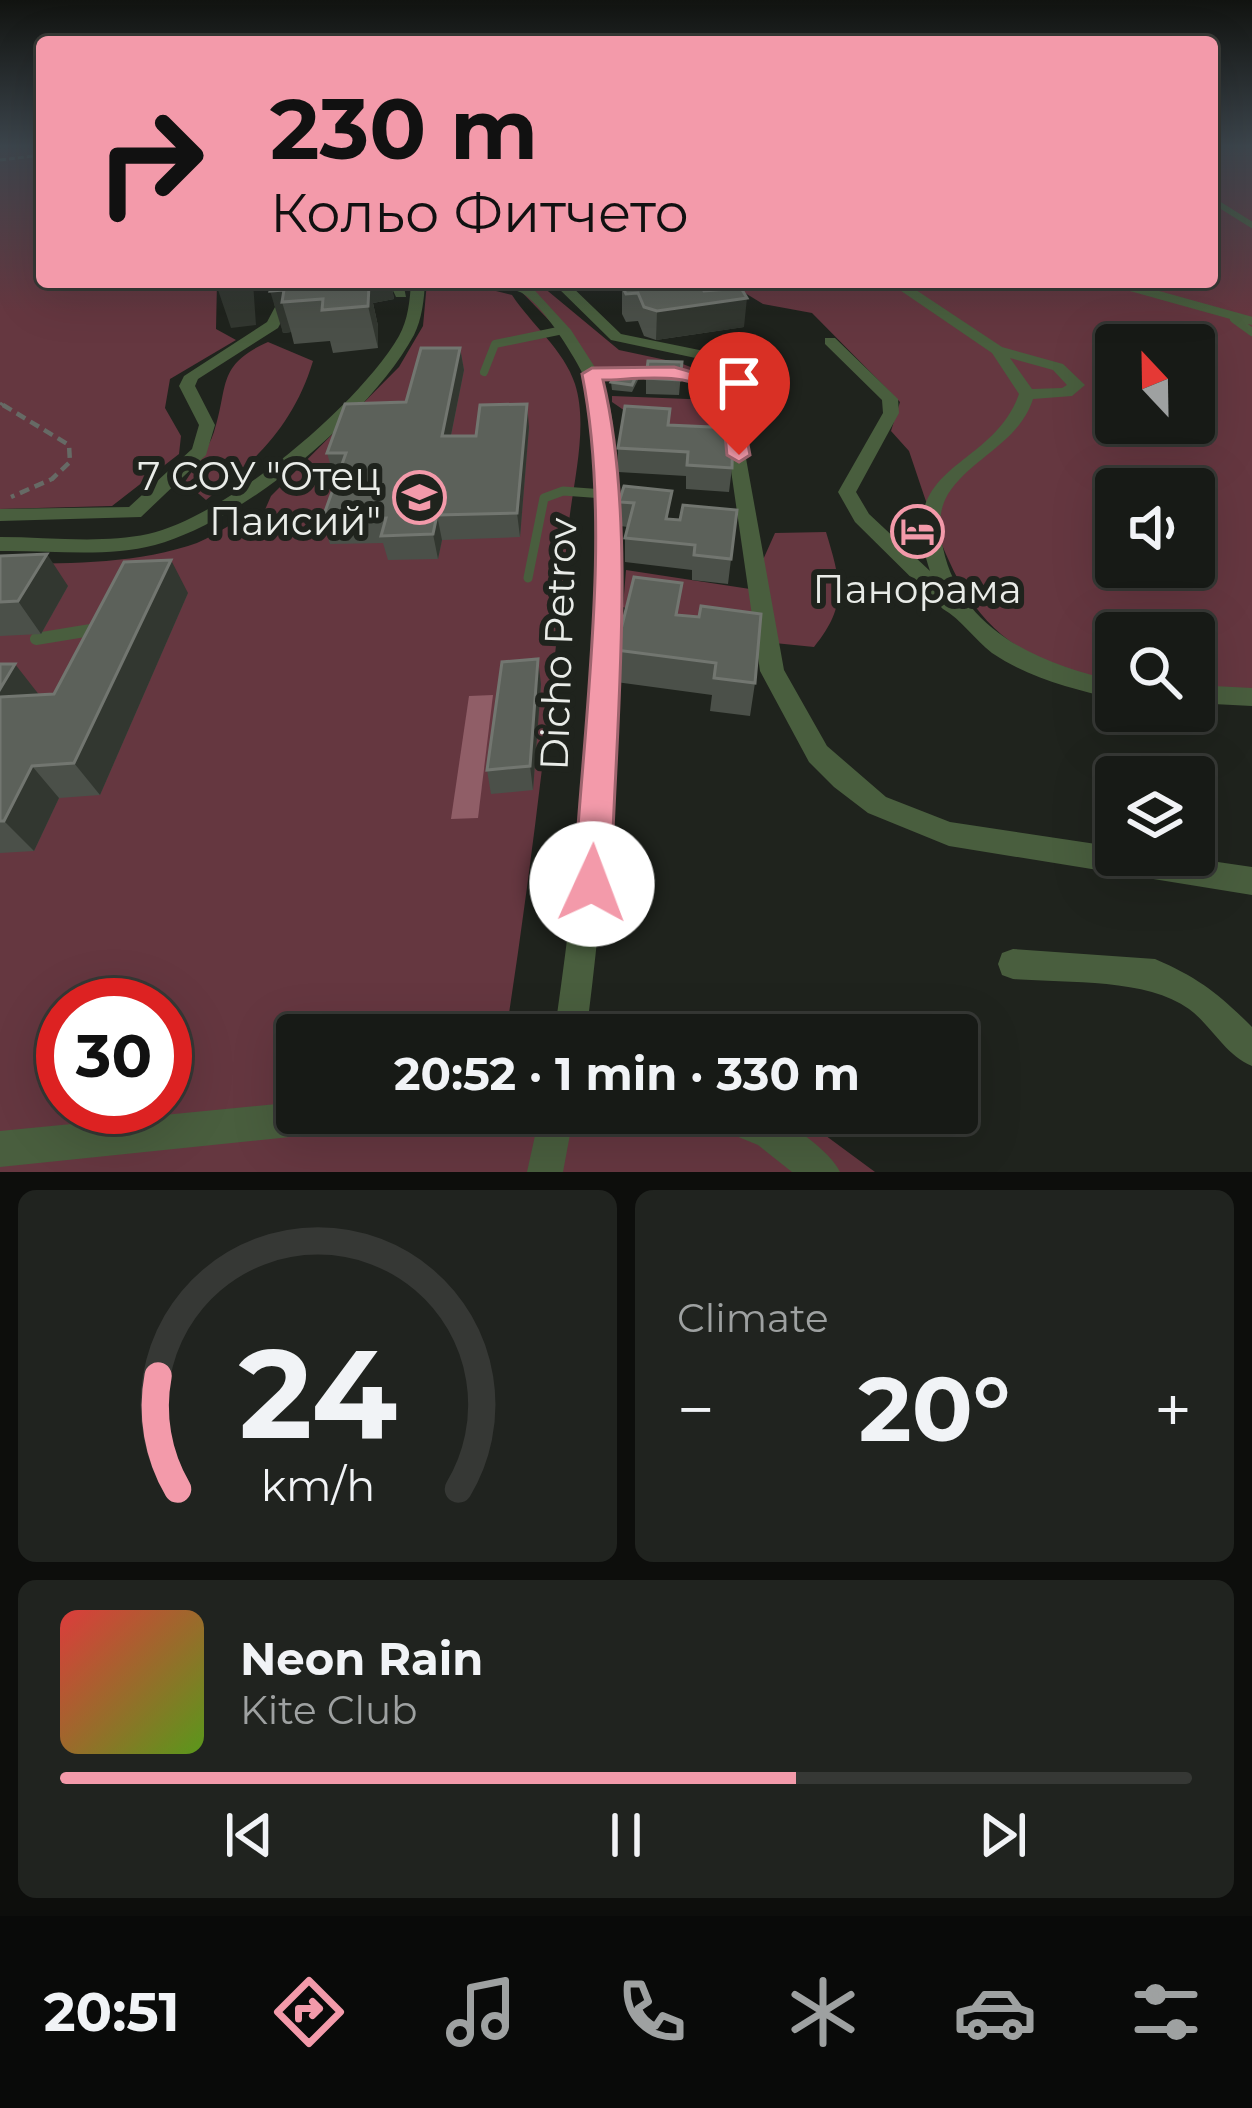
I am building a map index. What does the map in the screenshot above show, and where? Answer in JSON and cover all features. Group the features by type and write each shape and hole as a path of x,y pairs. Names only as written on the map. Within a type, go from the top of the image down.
{"street":[{"path":"130,549 134,513 200,451 207,424 187,386 192,376 273,326 282,307 279,288"},
{"path":"0,544 130,549 212,517 301,451 377,375 408,334 417,288"},
{"name":"Dicho Petrov","path":"526,288 563,330 592,374 601,399 604,494 592,884 573,1014"},
{"path":"565,288 616,337 709,356 745,373"},
{"path":"904,288 997,350 1058,367 1077,385 1066,393 1027,394"},
{"path":"830,341 890,399 891,413 847,492 862,518 1017,659 1063,679 1095,686"},
{"path":"959,610 938,568 930,534 932,506 974,455 1012,428 1023,413 1027,394 997,350"},
{"path":"592,374 687,375 714,385 729,400 772,671 818,754 843,779 877,805 949,834 1252,881"},
{"path":"0,515 134,513"},
{"path":"1215,695 1252,697"},
{"path":"1013,964 1155,975 1200,998 1252,1050"},
{"path":"0,1149 276,1121"},
{"path":"545,1172 553,1134"},
{"path":"771,1134 822,1172"}],"lane":[{"path":"1218,204 1252,225"},
{"path":"1133,288 1252,321"},
{"path":"1226,314 1252,332"},
{"path":"484,372 495,344 563,330"},
{"path":"528,578 544,498 563,491 604,494"},
{"path":"36,639 88,634 112,614"}],"path":[{"path":"0,404 69,445 70,462 52,479 0,500"}],"shaded area":[{"path":"0,201 36,201 36,288 217,288 216,329 236,340 170,379 165,408 181,436 179,454 112,506 0,509"},
{"path":"1218,201 1252,201 1252,691 1215,690 1215,612 1095,612 1095,677 1028,653 997,631 955,573 909,451 891,431 900,402 812,313 763,304 737,288 1218,288"},
{"path":"426,288 484,288 512,295 563,360 575,384 578,457 509,1014 276,1014 276,1134 823,1134 875,1172 0,1172 0,564 94,562 165,552 264,512 271,496 399,367 423,326"},
{"path":"518,288 544,288 619,350 680,363 730,382 738,407 680,375 597,370"},
{"path":"268,342 313,361 305,383 271,439 206,500 185,482 211,439 232,368"},
{"path":"612,396 713,400 724,449 631,415 612,402"},
{"path":"826,532 835,565 837,605 814,647 693,635 623,607 626,570 750,589 775,533"},
{"path":"493,695 478,818 451,819 469,696"}],"building":[{"path":"271,288 369,288 368,306 322,310 323,299 282,302 284,290"},
{"path":"623,288 741,288 747,298 657,311 644,307 638,293 626,294"},
{"path":"421,348 460,348 442,436 476,436 480,405 527,404 517,513 437,515 433,534 381,536 386,518 322,520 346,453 327,453 345,404 406,402"},
{"path":"648,361 682,362 680,380 646,378"},
{"path":"618,369 638,372 632,385 611,382"},
{"path":"625,406 670,409 668,425 733,428 732,468 687,465 688,452 618,448"},
{"path":"624,486 672,491 666,519 680,520 683,505 737,510 731,559 694,555 695,545 625,538 634,503 619,502"},
{"path":"47,554 18,601 0,602 0,556"},
{"path":"171,560 74,763 32,766 0,821 0,697 54,694 124,562"},
{"path":"634,577 682,583 676,615 699,617 701,606 761,614 755,683 714,678 716,663 616,650"},
{"path":"538,659 530,766 487,770 502,662"},
{"path":"0,664 15,664 0,689"}],"place":[{"name":"7 СОУ \"Отец Паисий\"","path":"420,498"},
{"name":"Панорама","path":"917,532"}],"route":[{"path":"592,884 606,578 603,427 601,399 592,374 674,373 714,385 729,400 739,455"}]}
